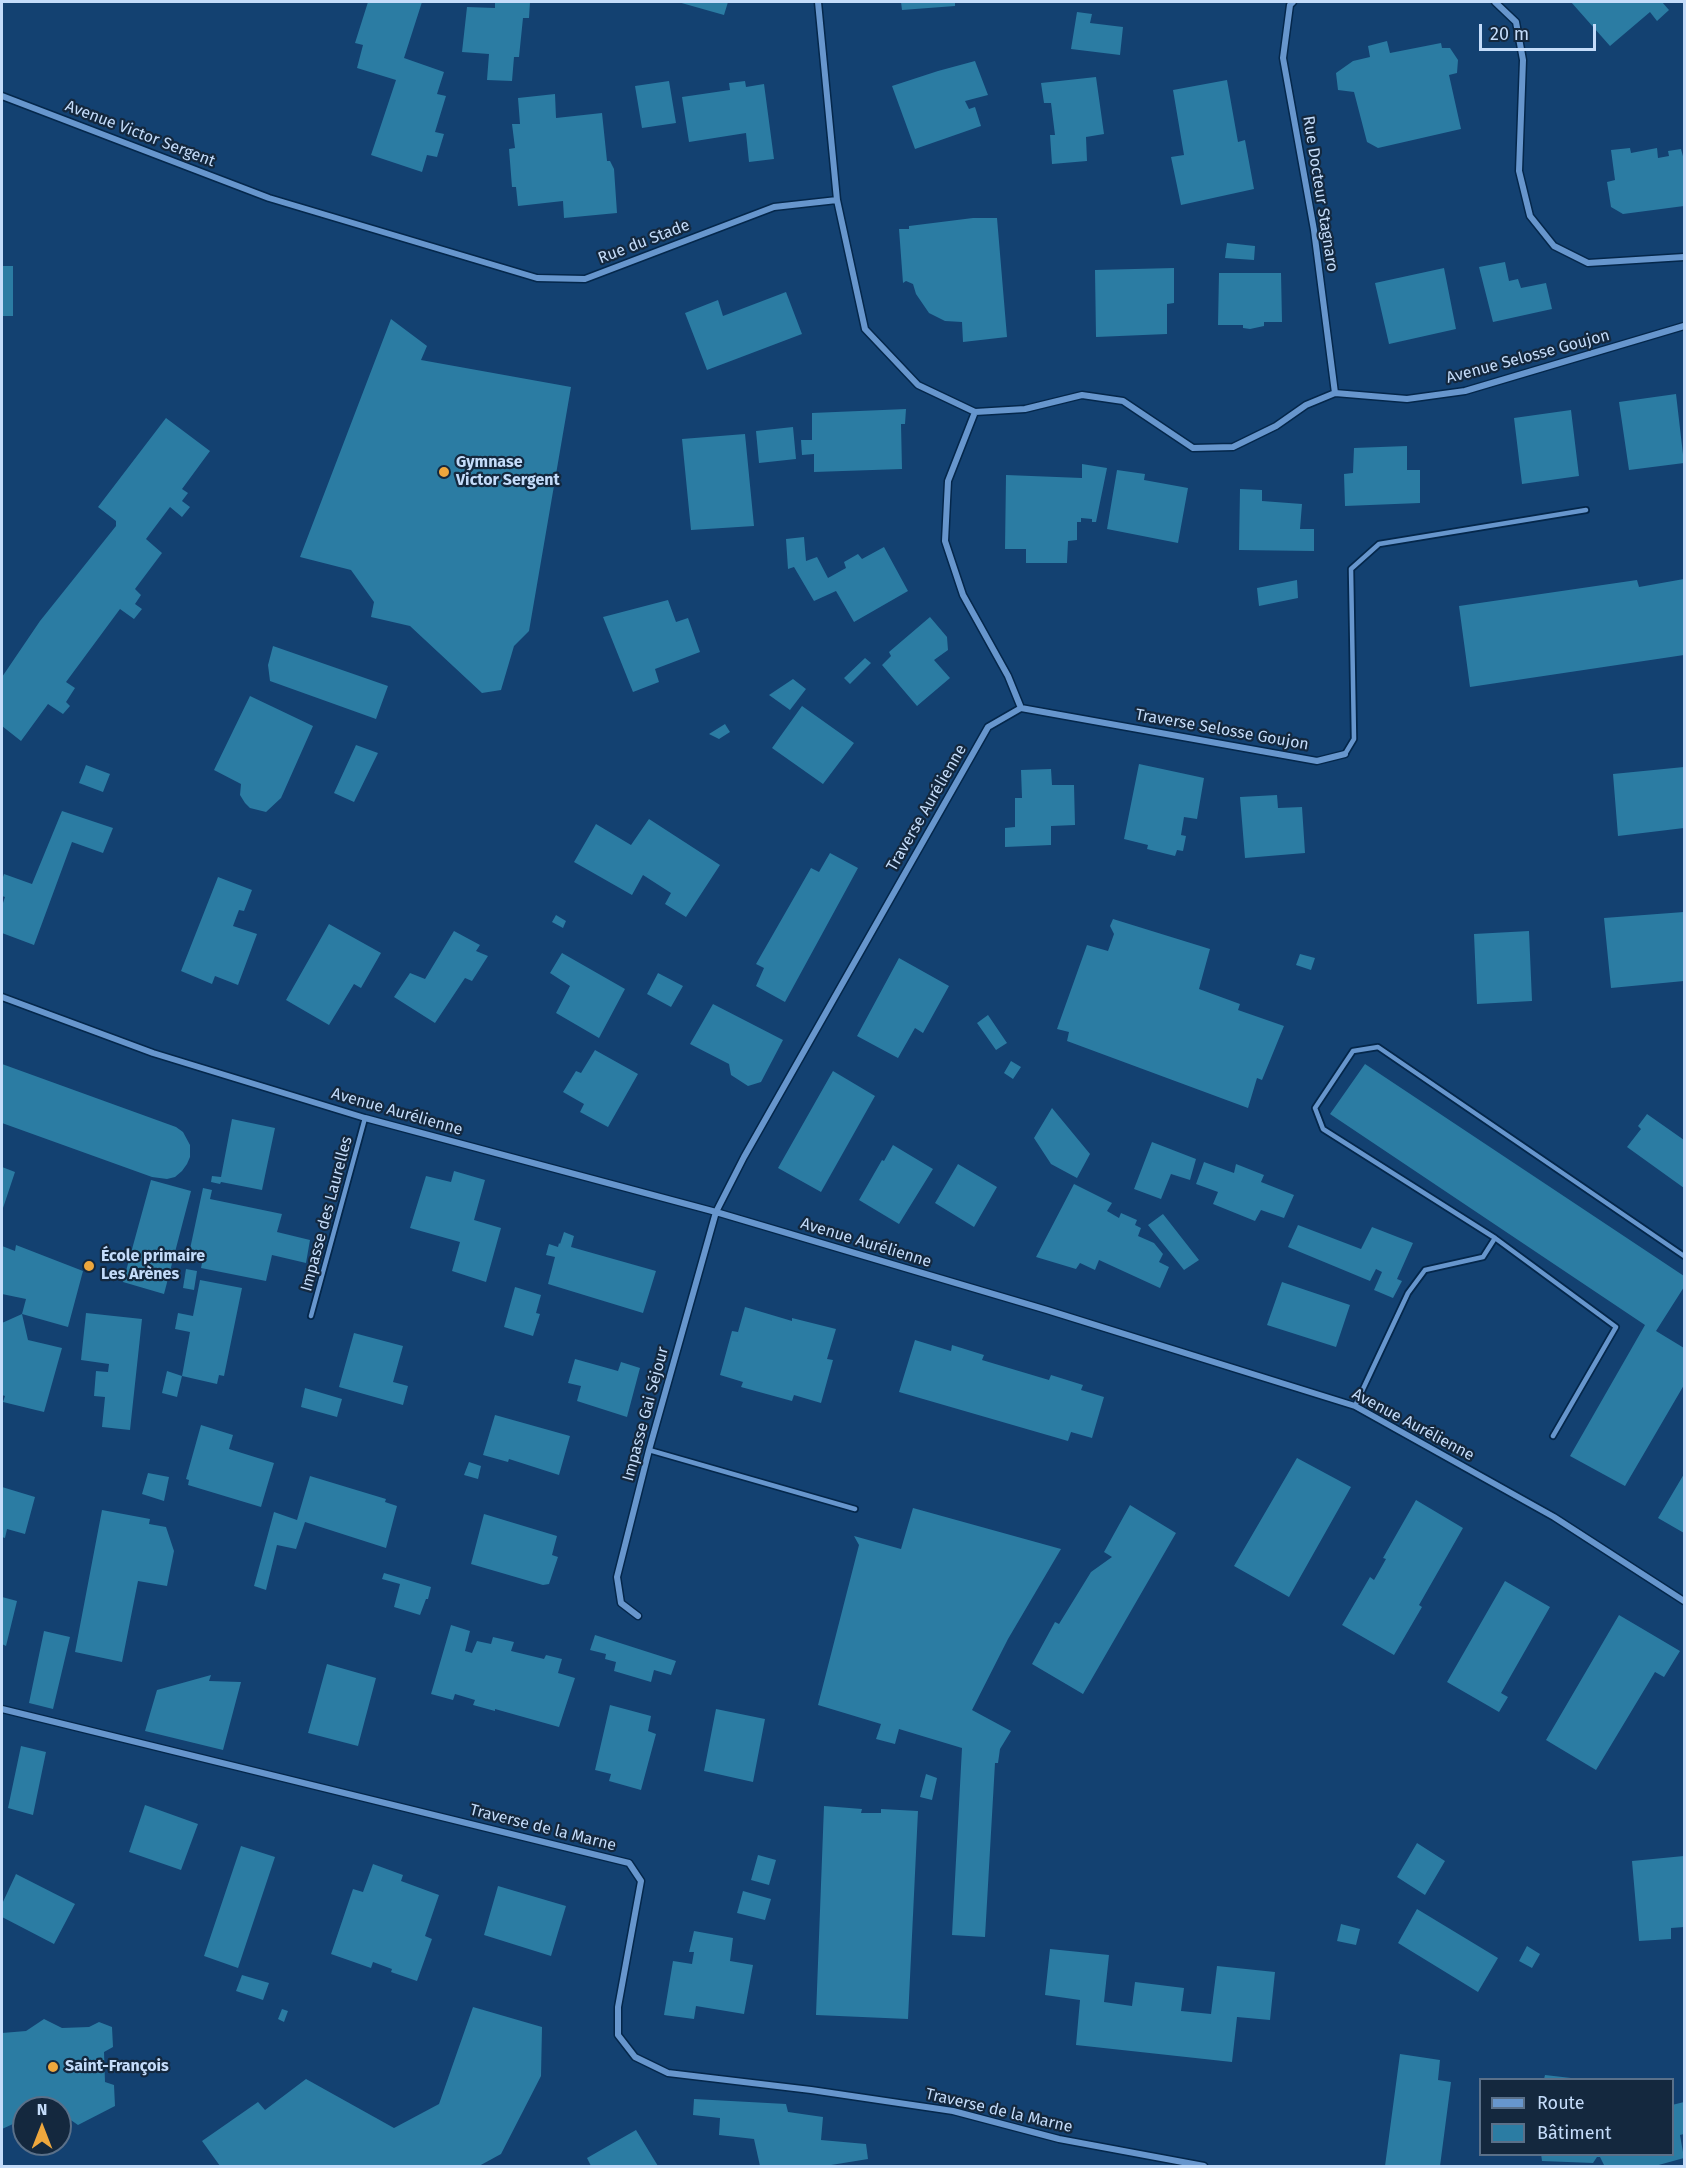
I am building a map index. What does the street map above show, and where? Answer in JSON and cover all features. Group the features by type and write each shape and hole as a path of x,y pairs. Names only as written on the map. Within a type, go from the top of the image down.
{"street":[{"path":"818,2 837,200 865,329 918,385 975,412 948,481 945,541 963,595 1003,667 1021,708"},
{"name":"Rue Docteur Stagnaro","path":"1293,2 1290,5 1283,58 1314,230 1335,393"},
{"path":"1495,2 1516,22 1523,60 1519,171 1530,216 1554,246 1588,263 1684,257"},
{"name":"Avenue Victor Sergent","path":"2,96 269,198"},
{"name":"Rue du Stade","path":"269,198 537,278 585,279 774,207 837,200"},
{"name":"Avenue Selosse Goujon","path":"975,412 1025,409 1082,395 1092,396 1123,401 1193,448 1233,447 1276,426 1306,405 1335,393 1407,399 1465,391 1684,326"},
{"name":"Traverse Selosse Goujon","path":"1021,708 1317,761 1346,754"},
{"name":"Traverse Aurélienne","path":"716,1212 744,1157 988,727 1021,708"},
{"name":"Avenue Aurélienne","path":"2,997 153,1053 365,1118 716,1212 1047,1310 1355,1406 1554,1517 1684,1601"},
{"name":"Impasse Gai Séjour","path":"638,1616 621,1603 617,1577 716,1212"},
{"name":"Traverse de la Marne","path":"2,1709 629,1863 641,1881 618,2007 618,2035 635,2057 668,2073 811,2090 953,2111 1059,2139 1204,2166"}],"lane":[{"name":"Traverse Selosse Goujon","path":"1346,754 1354,739 1351,569 1379,544 1586,510"},
{"path":"1553,1436 1616,1327 1495,1238 1323,1129 1315,1108 1353,1051 1378,1047 1684,1256"},
{"name":"Impasse des Laurelles","path":"311,1316 365,1118"},
{"path":"1355,1406 1408,1293 1425,1270 1483,1257 1495,1238"},
{"path":"650,1450 855,1509"}],"building":[{"path":"368,2 422,2 404,58 444,72 437,94 446,96 435,132 444,134 437,157 427,155 422,172 371,155 396,80 357,68 363,45 355,43"},
{"path":"495,2 530,2 529,18 523,18 519,57 514,57 512,81 487,80 489,54 462,52 467,7 495,8"},
{"path":"678,2 728,2 724,15"},
{"path":"901,2 955,2 955,6 902,10"},
{"path":"1571,2 1662,2 1669,10 1657,21 1650,12 1610,46"},
{"path":"1077,12 1092,14 1090,23 1123,27 1120,55 1071,49"},
{"path":"1387,41 1390,53 1441,43 1442,48 1450,48 1458,60 1457,73 1449,75 1461,129 1378,148 1367,142 1354,92 1338,90 1336,73 1353,61 1370,57 1368,46"},
{"path":"975,61 988,95 965,101 969,109 975,107 981,126 915,149 892,86"},
{"path":"1096,77 1104,134 1086,137 1087,161 1052,164 1050,135 1055,135 1051,103 1044,103 1041,83"},
{"path":"1227,80 1238,142 1245,140 1254,189 1181,205 1171,157 1184,155 1173,90"},
{"path":"669,81 676,123 642,128 635,86"},
{"path":"745,81 746,87 764,84 774,159 749,162 746,133 689,142 682,97 730,90 729,83"},
{"path":"555,94 556,118 602,113 607,161 610,161 614,169 617,213 564,218 563,201 518,206 516,187 512,187 509,149 515,148 512,124 520,124 518,98"},
{"path":"1630,148 1631,153 1657,148 1658,158 1669,156 1668,151 1681,149 1684,160 1684,206 1623,214 1611,207 1607,182 1615,180 1611,150"},
{"path":"973,218 997,218 1007,337 963,342 962,322 945,321 929,313 916,294 913,284 906,281 903,283 899,229"},
{"path":"1227,243 1255,246 1254,260 1225,258"},
{"path":"1505,262 1509,281 1518,279 1521,288 1546,283 1552,309 1493,322 1479,267"},
{"path":"2,266 13,266 13,316 2,316"},
{"path":"1174,268 1174,303 1167,304 1167,334 1096,337 1095,270"},
{"path":"1444,268 1456,329 1389,344 1375,283"},
{"path":"1219,273 1281,273 1282,322 1264,322 1264,326 1250,329 1243,328 1243,325 1218,325"},
{"path":"786,292 802,334 707,370 685,313 718,300 723,316"},
{"name":"Gymnase Victor Sergent","path":"391,319 427,346 421,360 571,387 529,631 514,646 501,690 482,693 410,626 371,617 374,602 351,570 300,557"},
{"path":"1676,394 1684,463 1629,470 1619,402"},
{"path":"906,409 905,424 901,424 902,469 814,472 814,454 802,455 801,440 812,440 812,413"},
{"path":"1571,410 1579,476 1522,484 1514,418"},
{"path":"166,418 210,451 182,489 188,493 182,501 190,507 182,517 170,507 146,539 162,553 135,589 141,595 135,604 142,609 134,619 120,609 66,682 75,688 66,702 70,706 63,714 48,704 21,741 2,726 2,677 40,621 116,526 116,521 98,507"},
{"path":"793,427 796,459 759,463 756,431"},
{"path":"745,434 754,526 691,530 682,439"},
{"path":"1407,446 1407,470 1420,470 1420,503 1345,506 1344,474 1353,473 1354,448"},
{"path":"1082,464 1107,468 1096,522 1092,522 1092,519 1081,518 1081,522 1077,522 1077,540 1068,541 1067,563 1026,563 1026,549 1005,549 1006,475 1082,478"},
{"path":"1117,470 1145,474 1144,480 1188,488 1178,543 1107,529"},
{"path":"1240,489 1262,490 1262,501 1302,504 1300,529 1314,529 1314,551 1239,550"},
{"path":"804,537 806,561 817,557 828,578 846,568 844,562 858,554 862,559 884,547 908,591 854,622 836,591 814,601 794,567 788,569 786,539"},
{"path":"1684,579 1684,655 1470,687 1459,606 1637,580 1639,587"},
{"path":"1297,580 1298,598 1259,606 1257,588"},
{"path":"668,600 676,622 688,618 700,652 655,669 659,682 633,692 603,617"},
{"path":"930,617 947,637 948,650 934,660 950,678 917,706 882,665 891,656 889,652"},
{"path":"273,646 388,686 376,719 270,681 268,665"},
{"path":"865,658 871,663 850,684 844,678"},
{"path":"793,679 806,689 790,710 769,695"},
{"path":"250,696 313,726 281,798 266,812 250,808 240,795 241,784 214,770"},
{"path":"802,706 854,743 823,784 772,748"},
{"path":"725,724 730,732 719,739 709,734"},
{"path":"356,745 378,753 354,802 334,793"},
{"path":"1139,764 1204,778 1197,819 1184,817 1181,835 1186,836 1183,851 1177,850 1175,856 1147,849 1148,845 1124,839"},
{"path":"86,765 110,774 103,792 79,783"},
{"path":"1684,767 1684,828 1618,836 1613,774"},
{"path":"1051,769 1052,785 1074,785 1075,825 1051,826 1051,845 1005,847 1005,828 1015,827 1015,798 1022,798 1021,770"},
{"path":"1277,795 1278,808 1302,807 1305,853 1245,858 1240,797"},
{"path":"62,811 113,828 103,853 72,842 34,945 2,933 2,906 5,897 2,896 2,880 4,874 32,884"},
{"path":"649,819 720,865 686,917 665,904 671,893 643,875 632,895 574,862 596,824 631,845"},
{"path":"830,853 858,868 785,1002 756,986 764,968 756,964 811,868 819,872"},
{"path":"218,877 252,890 244,911 239,910 233,926 257,934 238,985 215,976 212,984 181,971"},
{"path":"1684,912 1684,981 1611,988 1604,918"},
{"path":"556,915 566,921 563,928 552,922"},
{"path":"1113,919 1210,949 1199,989 1240,1004 1238,1010 1284,1026 1262,1080 1257,1078 1248,1108 1067,1041 1069,1032 1057,1029 1087,945 1108,951 1114,934 1110,926"},
{"path":"329,924 381,953 361,988 354,984 329,1025 286,1000"},
{"path":"454,931 480,945 476,951 488,956 472,981 465,978 435,1023 394,997 410,973 425,979"},
{"path":"1529,931 1532,1001 1477,1004 1474,934"},
{"path":"562,953 625,989 599,1038 556,1013 570,986 550,973"},
{"path":"1300,954 1315,958 1311,970 1296,965"},
{"path":"899,958 949,986 923,1033 915,1028 898,1058 857,1036"},
{"path":"658,973 683,986 671,1007 647,994"},
{"path":"713,1004 783,1040 761,1082 748,1086 731,1075 729,1064 690,1044"},
{"path":"988,1015 1007,1043 996,1050 977,1023"},
{"path":"595,1050 638,1074 608,1127 580,1112 584,1104 563,1092 576,1071 581,1073"},
{"path":"1011,1061 1021,1067 1013,1079 1004,1073"},
{"path":"2,1064 176,1127 183,1132 190,1145 190,1157 187,1164 175,1177 167,1179 152,1177 2,1123"},
{"path":"1365,1064 1684,1276 1684,1287 1656,1331 1684,1348 1684,1385 1625,1486 1570,1456 1645,1325 1330,1114"},
{"path":"833,1071 875,1096 821,1192 778,1168"},
{"path":"1052,1108 1090,1154 1077,1178 1051,1164 1034,1138"},
{"path":"1647,1114 1684,1140 1684,1188 1627,1147 1641,1129 1638,1126"},
{"path":"232,1119 275,1128 262,1190 211,1182 212,1176 221,1177"},
{"path":"1152,1142 1196,1159 1190,1180 1171,1174 1161,1199 1134,1189"},
{"path":"893,1145 933,1169 899,1224 859,1200"},
{"path":"1204,1162 1234,1173 1236,1164 1264,1175 1261,1182 1294,1195 1284,1218 1261,1210 1255,1221 1213,1204 1218,1192 1196,1184"},
{"path":"958,1164 997,1187 974,1227 935,1203"},
{"path":"2,1167 15,1172 2,1211"},
{"path":"454,1171 485,1180 474,1220 501,1228 486,1282 452,1271 460,1242 410,1228 426,1176 451,1182"},
{"path":"151,1180 191,1191 164,1294 123,1282"},
{"path":"1074,1184 1112,1203 1107,1211 1119,1218 1121,1213 1137,1220 1135,1225 1141,1228 1138,1236 1154,1243 1163,1254 1159,1262 1169,1267 1160,1288 1099,1260 1095,1270 1080,1263 1076,1269 1036,1257"},
{"path":"203,1188 212,1190 210,1199 282,1214 277,1232 310,1240 306,1263 272,1255 266,1281 201,1268 203,1258 197,1256 198,1251 190,1249"},
{"path":"1163,1214 1199,1260 1184,1270 1148,1225"},
{"path":"1298,1225 1361,1249 1372,1227 1413,1243 1397,1279 1402,1281 1393,1298 1374,1290 1382,1272 1376,1269 1370,1281 1288,1247"},
{"path":"564,1232 574,1236 571,1247 656,1271 643,1313 548,1284 555,1257 546,1255 549,1244 558,1247"},
{"path":"16,1245 83,1271 68,1327 22,1314 26,1299 2,1294 2,1246 15,1251"},
{"path":"186,1269 197,1271 194,1290 183,1288"},
{"path":"200,1280 242,1288 224,1376 219,1375 217,1384 182,1376 190,1332 175,1329 178,1313 193,1316"},
{"path":"1282,1282 1350,1305 1336,1347 1267,1325"},
{"path":"515,1287 541,1295 536,1313 540,1314 533,1336 504,1327"},
{"path":"745,1307 792,1321 792,1318 836,1329 827,1359 833,1360 821,1403 794,1395 792,1401 741,1387 743,1382 720,1375 732,1331 738,1332"},
{"path":"86,1313 142,1319 130,1430 102,1427 105,1397 94,1396 96,1371 108,1372 109,1364 81,1360"},
{"path":"22,1314 28,1340 62,1348 44,1412 3,1402 5,1396 2,1395 2,1323"},
{"path":"354,1333 403,1346 393,1382 408,1386 403,1405 339,1387"},
{"path":"915,1340 951,1351 952,1345 984,1355 982,1360 1049,1380 1051,1375 1083,1385 1081,1390 1104,1397 1092,1438 1071,1432 1068,1441 899,1392"},
{"path":"575,1359 618,1371 621,1362 640,1368 627,1417 577,1401 581,1386 568,1383"},
{"path":"167,1371 182,1376 177,1397 162,1393"},
{"path":"305,1388 342,1399 337,1417 301,1407"},
{"path":"495,1415 570,1436 559,1475 509,1459 508,1462 483,1455"},
{"path":"201,1425 233,1435 229,1449 274,1463 261,1507 188,1485 189,1480 186,1479"},
{"path":"1297,1458 1351,1487 1289,1597 1234,1566"},
{"path":"469,1462 481,1466 478,1479 464,1475"},
{"path":"148,1473 169,1477 164,1501 142,1494"},
{"path":"1684,1474 1684,1533 1658,1518"},
{"path":"310,1476 386,1499 385,1502 397,1506 386,1548 305,1522 296,1549 277,1545 266,1590 254,1586 274,1512 297,1520"},
{"path":"2,1487 35,1497 25,1534 7,1529 5,1538 2,1537"},
{"path":"1416,1500 1463,1528 1419,1605 1422,1607 1394,1655 1342,1625 1370,1577 1374,1580 1386,1559 1383,1558"},
{"path":"1130,1505 1176,1533 1083,1694 1032,1664 1055,1622 1059,1624 1091,1572 1112,1557 1104,1552"},
{"path":"913,1508 1061,1549 1008,1639 972,1710 1011,1731 1000,1749 998,1763 995,1763 985,1937 952,1935 962,1748 899,1729 895,1744 876,1739 881,1724 818,1705 859,1545 854,1536 901,1549"},
{"path":"102,1510 150,1519 149,1524 166,1527 174,1551 167,1586 138,1581 122,1662 75,1652"},
{"path":"484,1514 557,1536 552,1555 558,1557 549,1584 543,1585 471,1564"},
{"path":"384,1573 431,1587 420,1615 394,1607 400,1584 382,1579"},
{"path":"1505,1581 1550,1607 1501,1693 1508,1697 1499,1712 1447,1682"},
{"path":"2,1597 17,1601 6,1646 2,1644"},
{"path":"1619,1615 1680,1651 1664,1677 1655,1672 1596,1770 1546,1740"},
{"path":"451,1625 470,1631 465,1651 472,1653 477,1641 491,1644 493,1637 514,1642 511,1651 544,1659 546,1655 562,1659 558,1673 575,1678 559,1727 473,1705 475,1700 455,1694 453,1700 431,1694"},
{"path":"44,1631 70,1637 53,1709 29,1703"},
{"path":"595,1635 676,1661 671,1675 654,1670 651,1682 614,1671 616,1662 605,1659 606,1654 590,1650"},
{"path":"327,1664 376,1678 358,1746 308,1733"},
{"path":"211,1675 209,1681 241,1682 223,1750 145,1731 157,1690"},
{"path":"610,1705 651,1716 648,1731 656,1734 641,1790 609,1781 611,1774 595,1770"},
{"path":"716,1709 765,1719 753,1782 704,1771"},
{"path":"21,1746 46,1752 33,1815 8,1808"},
{"path":"926,1774 937,1778 932,1800 920,1797"},
{"path":"145,1805 198,1824 181,1870 129,1852"},
{"path":"824,1806 862,1809 861,1813 881,1813 881,1809 918,1811 908,2019 816,2015"},
{"path":"1417,1843 1445,1861 1425,1895 1397,1877"},
{"path":"241,1846 275,1857 238,1968 204,1956"},
{"path":"758,1855 776,1860 769,1885 751,1880"},
{"path":"1684,1856 1684,1927 1671,1928 1671,1939 1639,1941 1632,1861"},
{"path":"373,1864 403,1875 401,1881 439,1895 425,1936 432,1939 417,1981 391,1972 392,1969 373,1962 371,1968 331,1954 353,1889 363,1892"},
{"path":"16,1874 75,1904 54,1944 2,1917 2,1904"},
{"path":"498,1886 566,1906 551,1956 484,1935"},
{"path":"743,1891 771,1899 765,1920 737,1913"},
{"path":"1417,1909 1498,1958 1478,1992 1398,1943"},
{"path":"1341,1924 1360,1929 1356,1945 1337,1941"},
{"path":"694,1931 733,1938 730,1961 753,1965 744,2014 696,2006 694,2019 664,2015 673,1961 692,1964 694,1952 689,1952"},
{"path":"1527,1946 1540,1954 1532,1968 1519,1961"},
{"path":"1050,1949 1109,1955 1104,2002 1132,2006 1135,1982 1184,1988 1181,2011 1211,2014 1217,1966 1275,1972 1270,2020 1237,2017 1232,2062 1076,2045 1080,2000 1045,1995"},
{"path":"242,1975 269,1983 263,2000 236,1991"},
{"path":"473,2007 542,2027 541,2076 501,2154 479,2166 220,2166 202,2141 258,2102 265,2110 306,2079 394,2128 439,2104"},
{"path":"282,2009 288,2011 284,2022 278,2019"},
{"name":"Saint-François","path":"44,2019 62,2028 89,2027 99,2022 112,2027 113,2047 104,2052 105,2082 114,2085 115,2106 78,2125 72,2121 72,2096 12,2096 12,2124 2,2129 2,2033 26,2031"},
{"path":"1400,2054 1440,2060 1438,2080 1451,2082 1440,2166 1385,2166"},
{"path":"1545,2075 1571,2078 1544,2078"},
{"path":"694,2099 786,2104 788,2112 823,2117 821,2140 866,2144 868,2159 825,2166 760,2166 754,2139 719,2135 720,2118 693,2115"},
{"path":"1684,2102 1684,2134 1680,2135 1684,2158 1655,2166 1604,2165 1600,2157 1597,2157 1593,2163 1542,2161 1541,2156 1674,2156 1674,2104"},
{"path":"636,2130 658,2166 591,2166 587,2158"}],"place":[{"name":"Gymnase Victor Sergent","path":"444,472"},
{"name":"École primaire Les Arènes","path":"89,1266"},
{"name":"Saint-François","path":"53,2067"}]}
